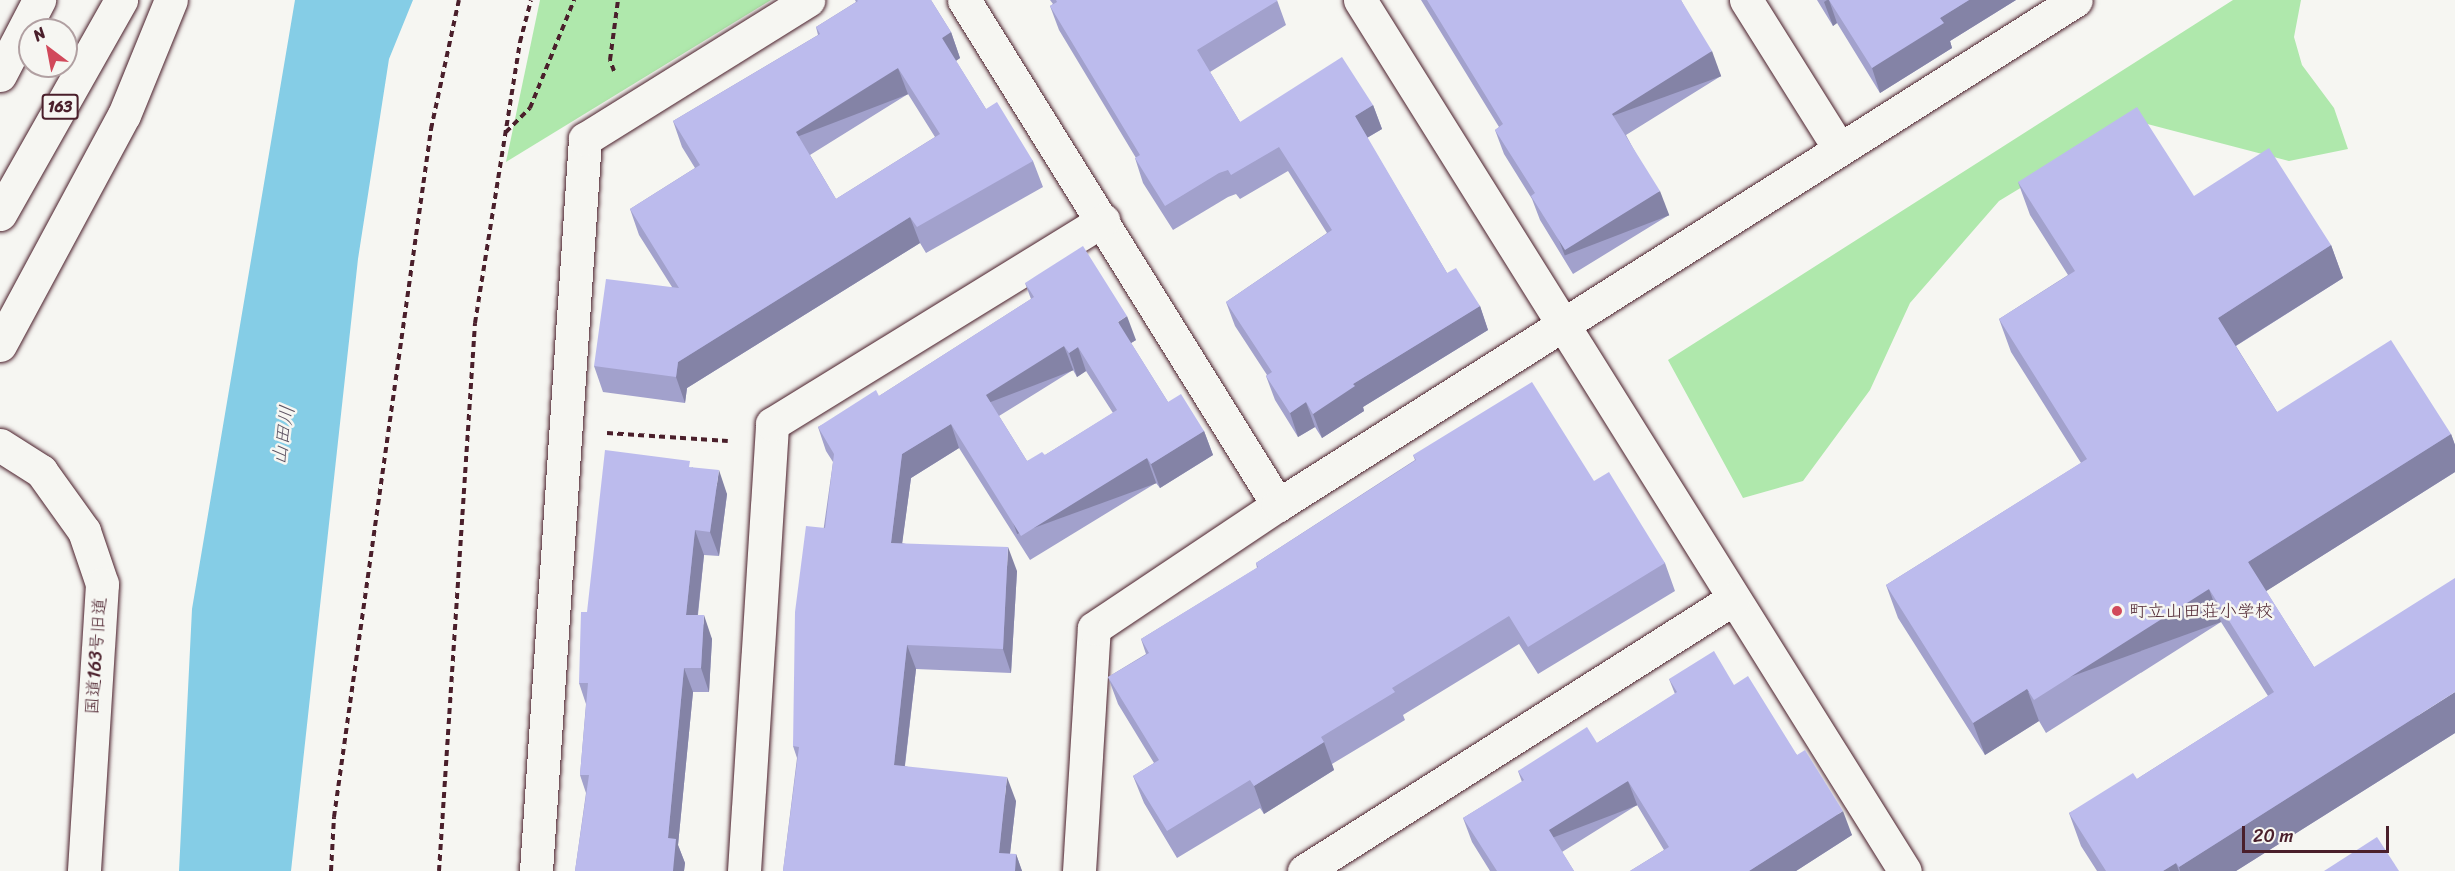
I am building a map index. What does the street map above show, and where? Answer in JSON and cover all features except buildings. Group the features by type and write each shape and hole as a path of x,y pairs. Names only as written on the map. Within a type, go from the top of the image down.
{"main road":[{"path":"0,75 39,0"},
{"name":"163","path":"0,214 121,0"},
{"path":"0,345 124,115 171,0"},
{"path":"536,871 585,139 808,0"},
{"path":"964,0 1103,220 1278,505"},
{"path":"1360,0 1561,326 1905,871"},
{"path":"1746,0 1839,148"},
{"path":"1079,871 1094,628 1278,505 2076,0"},
{"path":"744,871 772,424 1103,220"},
{"name":"国道163号旧道","path":"0,445 41,471 84,531 102,584 84,871"},
{"path":"1305,871 1733,599"}],"path":[{"path":"331,871 334,817 431,129 459,0"},
{"path":"439,871 475,323 505,133 531,0"},
{"path":"505,133 530,108 574,0"},
{"path":"618,0 610,60 628,112"},
{"path":"566,430 771,443"}],"green space":[{"path":"540,0 771,0 506,162"},
{"path":"2233,0 2301,0 2294,37 2302,65 2334,108 2348,149 2289,161 2132,120 1999,201 1910,303 1870,390 1803,481 1743,498 1668,360"}],"water":[{"name":"山田川","path":"295,0 413,0 389,59 358,259 291,871 179,871 192,609"}],"place":[{"name":"町立山田荘小学校","path":"2117,611"}]}
